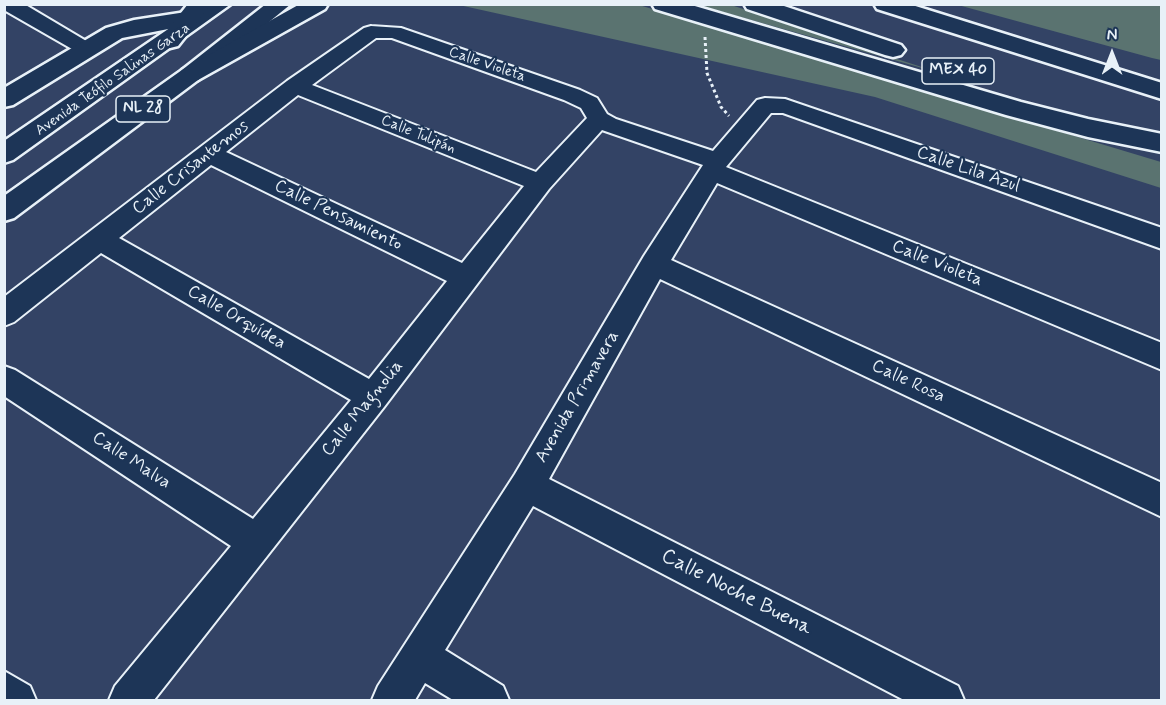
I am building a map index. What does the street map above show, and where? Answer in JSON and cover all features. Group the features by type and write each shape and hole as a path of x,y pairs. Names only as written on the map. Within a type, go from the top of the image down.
{"main road":[{"name":"Avenida Teófilo Salinas Garza","path":"4,154 170,41 220,4"},
{"name":"NL 28","path":"4,211 190,75 280,4"},
{"path":"190,75 317,4"},
{"path":"663,4 1033,114 1129,138 1161,143"},
{"name":"MEX 40","path":"755,4 1161,137"},
{"name":"MEX 40","path":"885,4 1161,91"},
{"path":"4,99 104,38 124,30 193,12"},
{"path":"170,41 193,12"},
{"path":"1017,46 1161,78"}],"street":[{"path":"9,4 86,49"},
{"name":"Calle Crisantemos","path":"4,314 295,86 363,35 382,30"},
{"name":"Calle Violeta","path":"382,30 394,32 572,94 589,103 599,119 715,166 1161,357"},
{"name":"Calle Tulipán","path":"295,86 540,183"},
{"name":"Avenida Primavera","path":"392,700 527,485 654,264 715,166 760,109 773,104"},
{"name":"Calle Lila Azul","path":"773,104 785,106 1161,239"},
{"name":"Calle Magnolia","path":"129,700 373,397 540,183 599,119"},
{"name":"Calle Pensamiento","path":"209,154 467,278"},
{"name":"Calle Orquídea","path":"100,240 373,397"},
{"name":"Calle Rosa","path":"654,264 1161,501"},
{"name":"Calle Malva","path":"4,379 257,542"},
{"name":"Calle Noche Buena","path":"527,485 944,700"},
{"path":"419,656 489,700"},
{"path":"4,691 16,700"}],"path":[{"path":"707,18 704,42 707,74 720,107 742,131"}],"green space":[{"path":"459,5 639,5 1161,162 1161,188 875,97"},
{"path":"698,5 731,5 940,73"},
{"path":"958,5 1161,5 1161,60 1152,58"}]}
